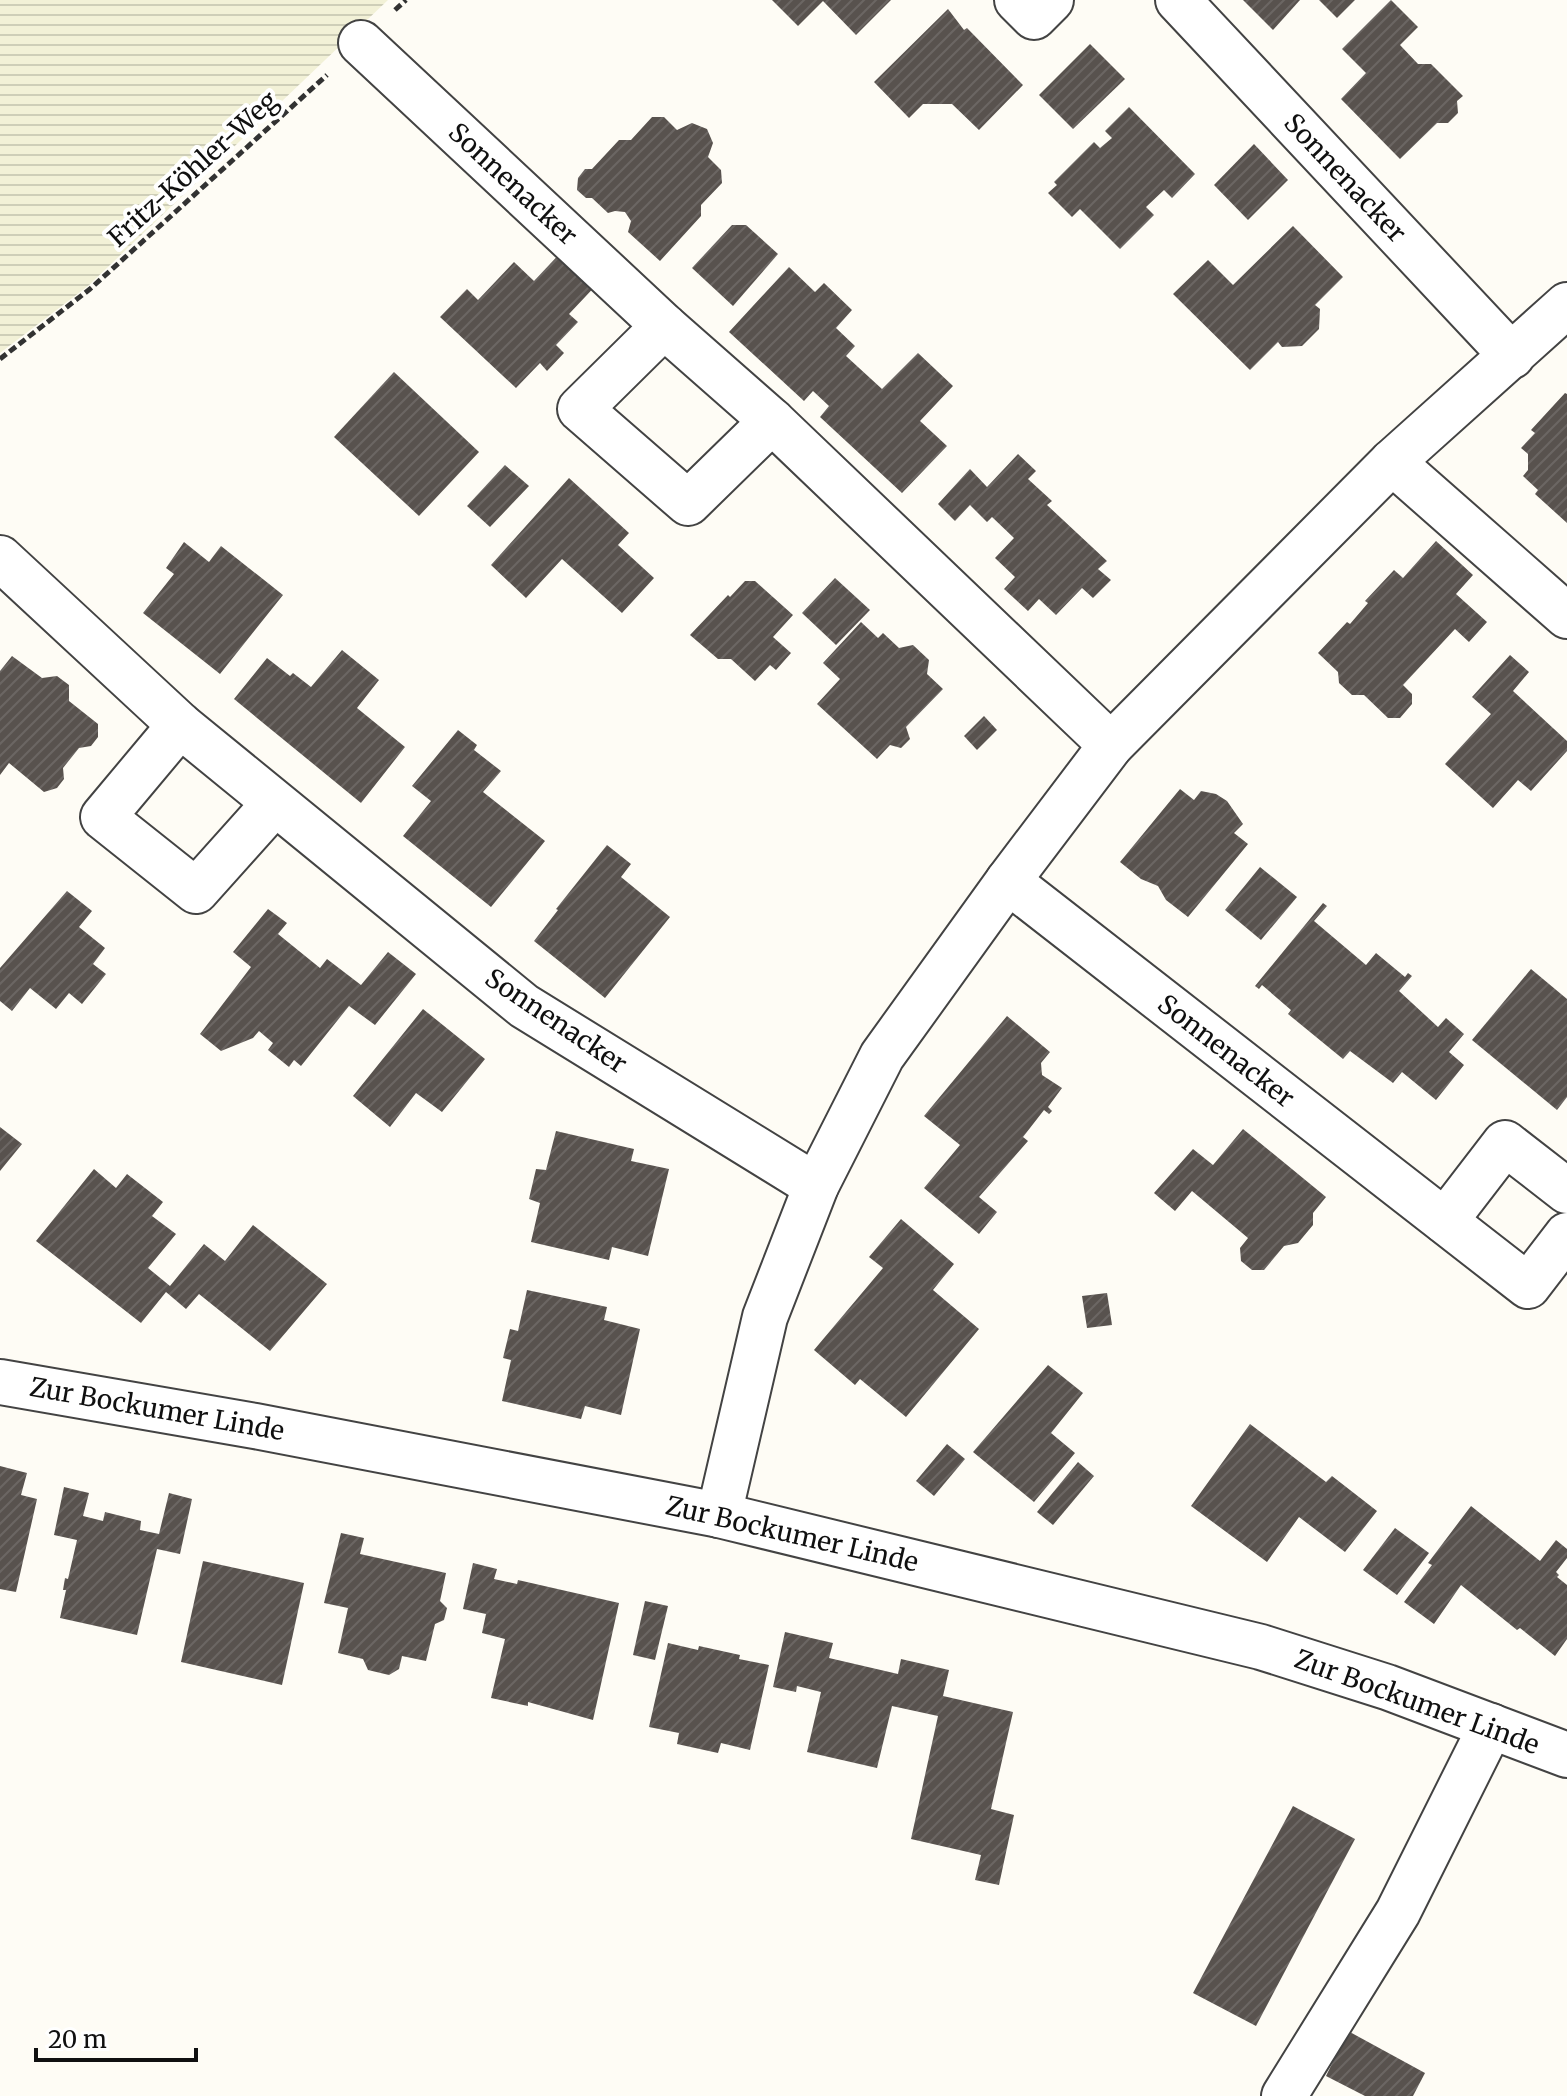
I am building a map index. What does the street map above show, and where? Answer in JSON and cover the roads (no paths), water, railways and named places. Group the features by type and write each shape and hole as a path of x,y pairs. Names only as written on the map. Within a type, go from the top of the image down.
{"street":[{"path":"1017,0 1034,17 1051,0"},
{"name":"Sonnenacker","path":"1178,0 1512,356"},
{"name":"Sonnenacker","path":"361,43 664,326 772,421 1111,745"},
{"path":"719,1515 765,1317 816,1186 882,1056 1111,745 1392,462 1567,305"},
{"path":"664,326 580,409 688,503 772,421"},
{"path":"1392,462 1567,616"},
{"name":"Sonnenacker","path":"0,558 180,725 524,1006 816,1186"},
{"path":"180,725 103,817 196,891 274,804"},
{"name":"Sonnenacker","path":"1008,881 1528,1286 1567,1235"},
{"path":"1445,1221 1505,1143 1567,1191"},
{"name":"Zur Bockumer Linde","path":"0,1382 255,1426 719,1515 1261,1647 1387,1687 1567,1755"},
{"path":"1284,2096 1398,1912 1491,1726"}]}
